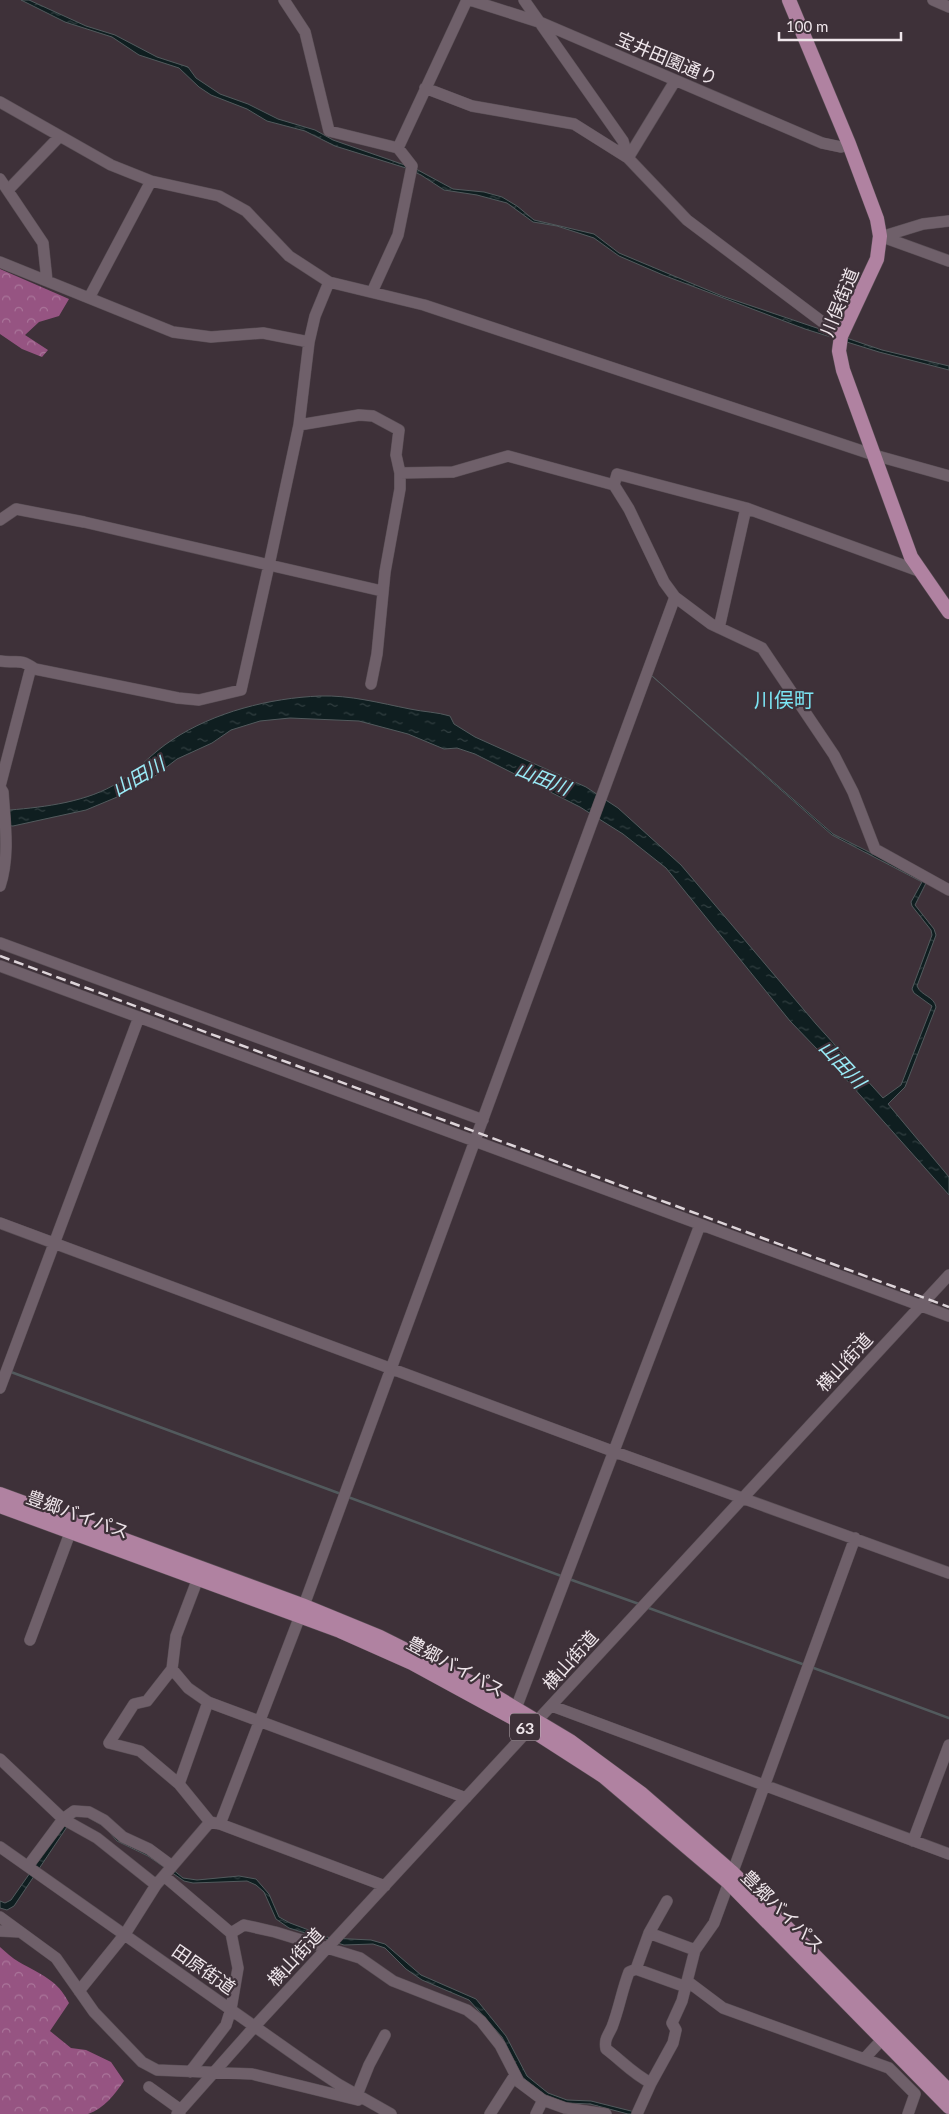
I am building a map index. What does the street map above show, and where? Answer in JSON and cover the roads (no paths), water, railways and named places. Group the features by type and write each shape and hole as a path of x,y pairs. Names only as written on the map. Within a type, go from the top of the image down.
{"main road":[{"name":"川俣街道","path":"788,0 849,144 882,236 877,259 841,336 839,351 843,370 906,544 919,571 949,612"},
{"name":"豊郷バイパス","path":"0,1494 73,1527 301,1610 515,1713 603,1776 730,1877 886,2035 949,2107"},
{"name":"豊郷バイパス","path":"0,1506 73,1527"},
{"name":"豊郷バイパス","path":"886,2035 949,2091"}],"street":[{"path":"284,0 305,32 329,131 398,148 412,166 398,236 372,292"},
{"path":"398,148 468,0"},
{"name":"宝井田園通り","path":"468,0 542,24 822,143 841,147 849,144"},
{"path":"524,0 623,141 628,158"},
{"path":"933,0 949,7"},
{"path":"628,158 675,81"},
{"path":"425,88 472,106 574,124 628,158 688,220 841,336"},
{"path":"0,102 111,165 151,181 219,196 246,211 289,256 330,282 424,305 874,455 949,476"},
{"path":"8,189 60,136"},
{"path":"0,179 43,243 47,281"},
{"path":"89,298 151,181"},
{"path":"882,236 923,224 949,221"},
{"path":"882,236 949,261"},
{"path":"0,262 173,332 211,337 263,333 309,342"},
{"path":"0,661 14,660 35,669 178,698 199,700 241,690 300,426 309,342 315,316 330,282"},
{"path":"300,426 359,415 373,416 399,430 396,455 400,472 400,489 382,591 377,654 371,684"},
{"path":"400,472 453,472 508,456 614,485 629,509 664,582 676,597 711,624 762,648 834,755 853,792 875,849 949,890"},
{"path":"614,485 617,474 746,508 919,571"},
{"path":"719,628 746,508"},
{"path":"0,520 16,509 84,522 382,591"},
{"path":"79,1991 125,1934 160,1880 215,1823 258,1721 392,1368 676,597"},
{"path":"0,886 5,869 5,835 1,789 31,666"},
{"path":"0,942 483,1120"},
{"path":"0,966 949,1316"},
{"path":"0,1388 139,1017"},
{"path":"0,1223 615,1452 949,1573"},
{"path":"515,1713 700,1225"},
{"name":"横山街道","path":"179,2112 255,2026 949,1275"},
{"path":"30,1640 73,1527"},
{"path":"637,2114 650,2083 673,2043 676,2030 672,2023 687,1984 696,1950 714,1924 856,1538"},
{"path":"200,1574 176,1636 172,1669 147,1701 134,1704 109,1742 140,1751 180,1784 215,1823 385,1886"},
{"path":"172,1669 188,1688 208,1702 466,1798"},
{"path":"180,1784 208,1702"},
{"path":"552,1706 949,1854"},
{"path":"913,1841 949,1745"},
{"path":"0,1759 63,1819 97,1838 160,1880 231,1933 238,1968 231,2009 226,2025 190,2072"},
{"path":"28,1866 63,1819 74,1811 89,1812 104,1820 123,1837 149,1849 172,1866"},
{"name":"田原街道","path":"0,1847 357,2096 391,2114"},
{"path":"636,1969 649,1932 667,1901"},
{"path":"0,1916 56,1958 94,2012 142,2062 157,2070 252,2074 367,2102"},
{"path":"231,1933 244,1925 360,1958 393,1981 467,2010 481,2021 500,2045 519,2082 543,2100 565,2108 606,2114"},
{"path":"0,1931 20,1932"},
{"path":"649,1932 696,1950"},
{"path":"650,2083 634,2074 626,2064 606,2049 605,2040 612,2026 620,1996 629,1972 636,1969 687,1984 723,2008 889,2068 915,2094 908,2114"},
{"path":"357,2096 369,2065 384,2035"},
{"path":"864,2059 886,2035"},
{"path":"490,2114 515,2075"},
{"path":"149,2087 179,2112"},
{"path":"536,2114 543,2100"}],"water":[{"path":"21,0 29,0 86,26 115,35 157,57 188,67 196,78 220,94 248,104 278,119 315,130 333,140 416,169 453,189 484,192 502,197 534,220 594,234 619,253 722,296 882,350 949,366 949,370 879,352 805,329 663,275 619,256 594,238 557,226 533,222 507,203 477,195 444,190 406,168 335,146 305,131 267,121 247,109 211,95 199,87 179,68 139,55 112,37 65,22"},
{"name":"山田川","path":"652,676 833,834 927,881 915,905 934,929 936,935 917,986 921,992 933,1000 936,1007 905,1087 888,1104 949,1177 949,1195 844,1077 790,1021 666,868 623,834 580,807 475,754 457,748 444,749 408,734 359,721 290,718 260,721 231,730 212,743 177,759 155,776 122,795 86,810 13,826 0,825 10,810 80,799 107,789 188,730 224,714 262,703 301,697 342,697 450,716 454,724 475,737 586,787 618,808 681,865 816,1024 883,1098 901,1085 932,1006 914,993 912,989 932,935 931,930 912,906 911,902 922,882 832,835"},
{"path":"82,1812 161,1860 183,1878 197,1880 239,1876 256,1879 269,1894 279,1917 290,1923 330,1938 371,1940 385,1944 421,1975 476,1999 506,2036 527,2076 548,2093 567,2100 591,2101 643,2114 628,2114 590,2104 566,2103 545,2095 522,2077 502,2037 469,2000 422,1980 406,1969 385,1948 373,1944 344,1945 289,1928 276,1919 264,1892 256,1885 247,1881 193,1883 184,1881 148,1856 117,1841 105,1827 86,1816 80,1815 73,1818 14,1906 7,1910 0,1908 0,1901 5,1903 11,1900 70,1816"}],"waterway":[{"path":"11,1372 341,1494"},
{"path":"348,1497 564,1577"},
{"path":"569,1579 639,1604"},
{"path":"646,1607 805,1665"},
{"path":"811,1667 949,1718"}],"railway":[{"path":"0,956 949,1307"}],"district":[{"name":"川俣町","path":"784,699"}]}
